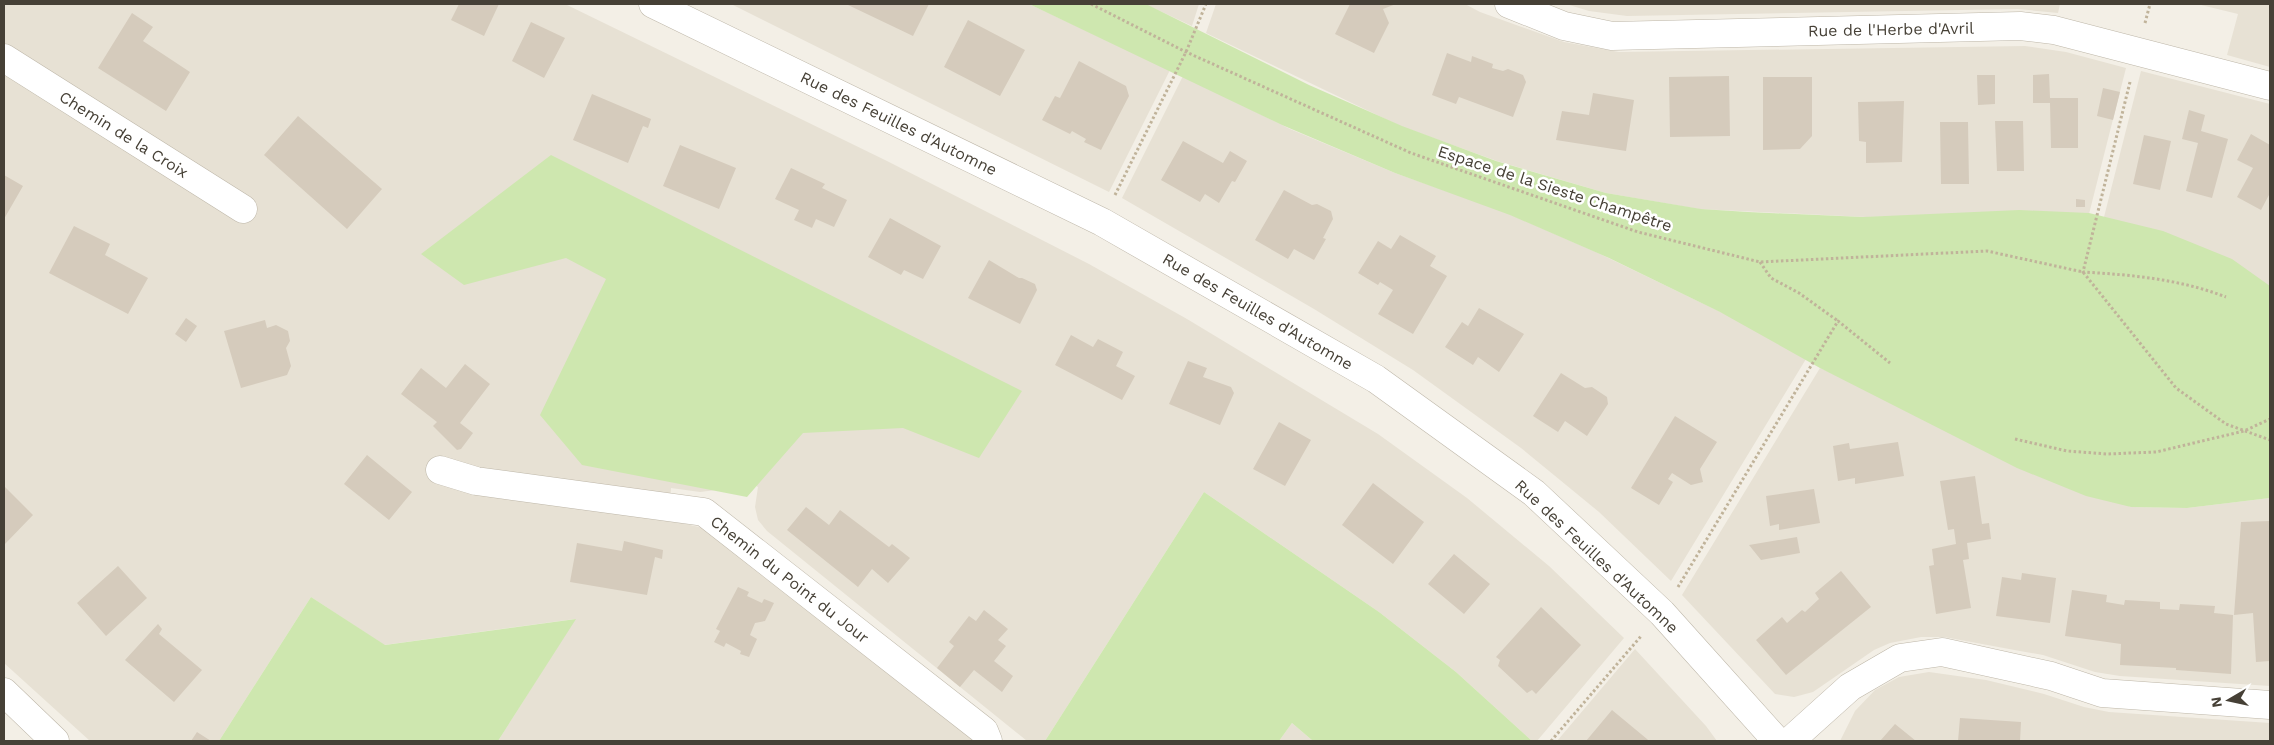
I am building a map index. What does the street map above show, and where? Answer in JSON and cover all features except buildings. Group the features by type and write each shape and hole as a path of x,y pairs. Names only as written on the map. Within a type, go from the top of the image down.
{"street":[{"name":"Rue des Feuilles d'Automne","path":"653,4 1102,222 1376,379 1534,493 1662,613 1777,741"},
{"name":"Rue de l'Herbe d'Avril","path":"1509,4 1564,26 1612,36 2020,26 2054,30 2270,86"},
{"name":"Chemin de la Croix","path":"4,58 244,209"},
{"name":"Chemin du Point du Jour","path":"440,470 476,481 704,512 984,731 988,741"},
{"path":"1790,741 1850,687 1900,658 1942,652 2051,676 2102,693 2270,705"},
{"path":"4,692 55,741"}],"path":[{"name":"Espace de la Sieste Champêtre","path":"1091,4 1186,52 1412,153 1638,232 1760,262 1987,251 2083,272 2147,276 2195,286 2226,297"},
{"path":"1116,193 1186,52 1206,4"},
{"path":"2150,4 2083,272 2176,388 2226,424 2270,440"},
{"path":"1760,262 1771,278 1799,293 1838,321 1890,363"},
{"path":"1551,741 1662,613 1838,321"},
{"path":"2015,439 2067,452 2146,452 2244,431 2270,419"}],"shaded area":[{"path":"4,4 565,4 887,161 1089,264 1187,319 1378,434 1467,498 1549,566 1624,638 1537,741 1532,741 1456,672 1379,612 1204,492 1045,741 1027,741 767,531 758,520 755,507 758,487 732,473 716,490 700,492 671,488 669,520 711,530 979,741 498,741 575,619 384,645 311,597 219,741 90,741 4,663"},
{"path":"731,4 1029,4 1170,70 1109,192"},
{"path":"1145,4 1199,4 1192,26"},
{"path":"1216,4 1465,4 1480,12 1564,42 1619,52 2025,46 2066,52 2126,68 2089,214 1865,217 1699,209 1606,193 1497,161 1400,126 1206,33"},
{"path":"1566,4 2060,4 2058,13 2018,9 1627,16 1589,11"},
{"path":"2197,4 2270,4 2270,67 2227,55 2238,14"},
{"path":"2141,71 2270,104 2270,286 2104,217"},
{"path":"1183,76 1290,129 1395,173 1500,210 1598,253 1735,319 1806,359 1671,581 1599,512 1521,448 1413,370 1314,309 1122,198"},
{"path":"1820,368 2131,507 2187,508 2270,498 2270,686 2120,676 2095,672 2043,655 1944,637 1921,637 1890,643 1874,650 1813,692 1794,697 1775,694 1682,595"},
{"path":"1635,649 1706,726 1717,741 1557,741"},
{"path":"1929,672 1986,680 2109,712 2270,723 2270,741 1840,741 1855,711 1875,690 1899,677"},
{"path":"1292,723 1313,741 1279,741"}],"green space":[{"path":"1029,4 1146,4 1309,85 1402,126 1496,161 1606,193 1701,209 1863,217 2019,210 2089,213 2163,231 2232,259 2270,286 2270,498 2187,508 2131,507 2086,496 2017,468 1820,368 1720,312 1609,258 1510,215 1395,173 1282,125"},
{"path":"551,155 1022,391 979,458 903,428 803,433 747,497 582,465 540,415 606,279 566,258 464,285 421,254"},
{"path":"1204,492 1379,612 1456,672 1532,741 1313,741 1292,723 1279,741 1045,741"},
{"path":"311,597 385,645 576,619 498,741 219,741"}]}
